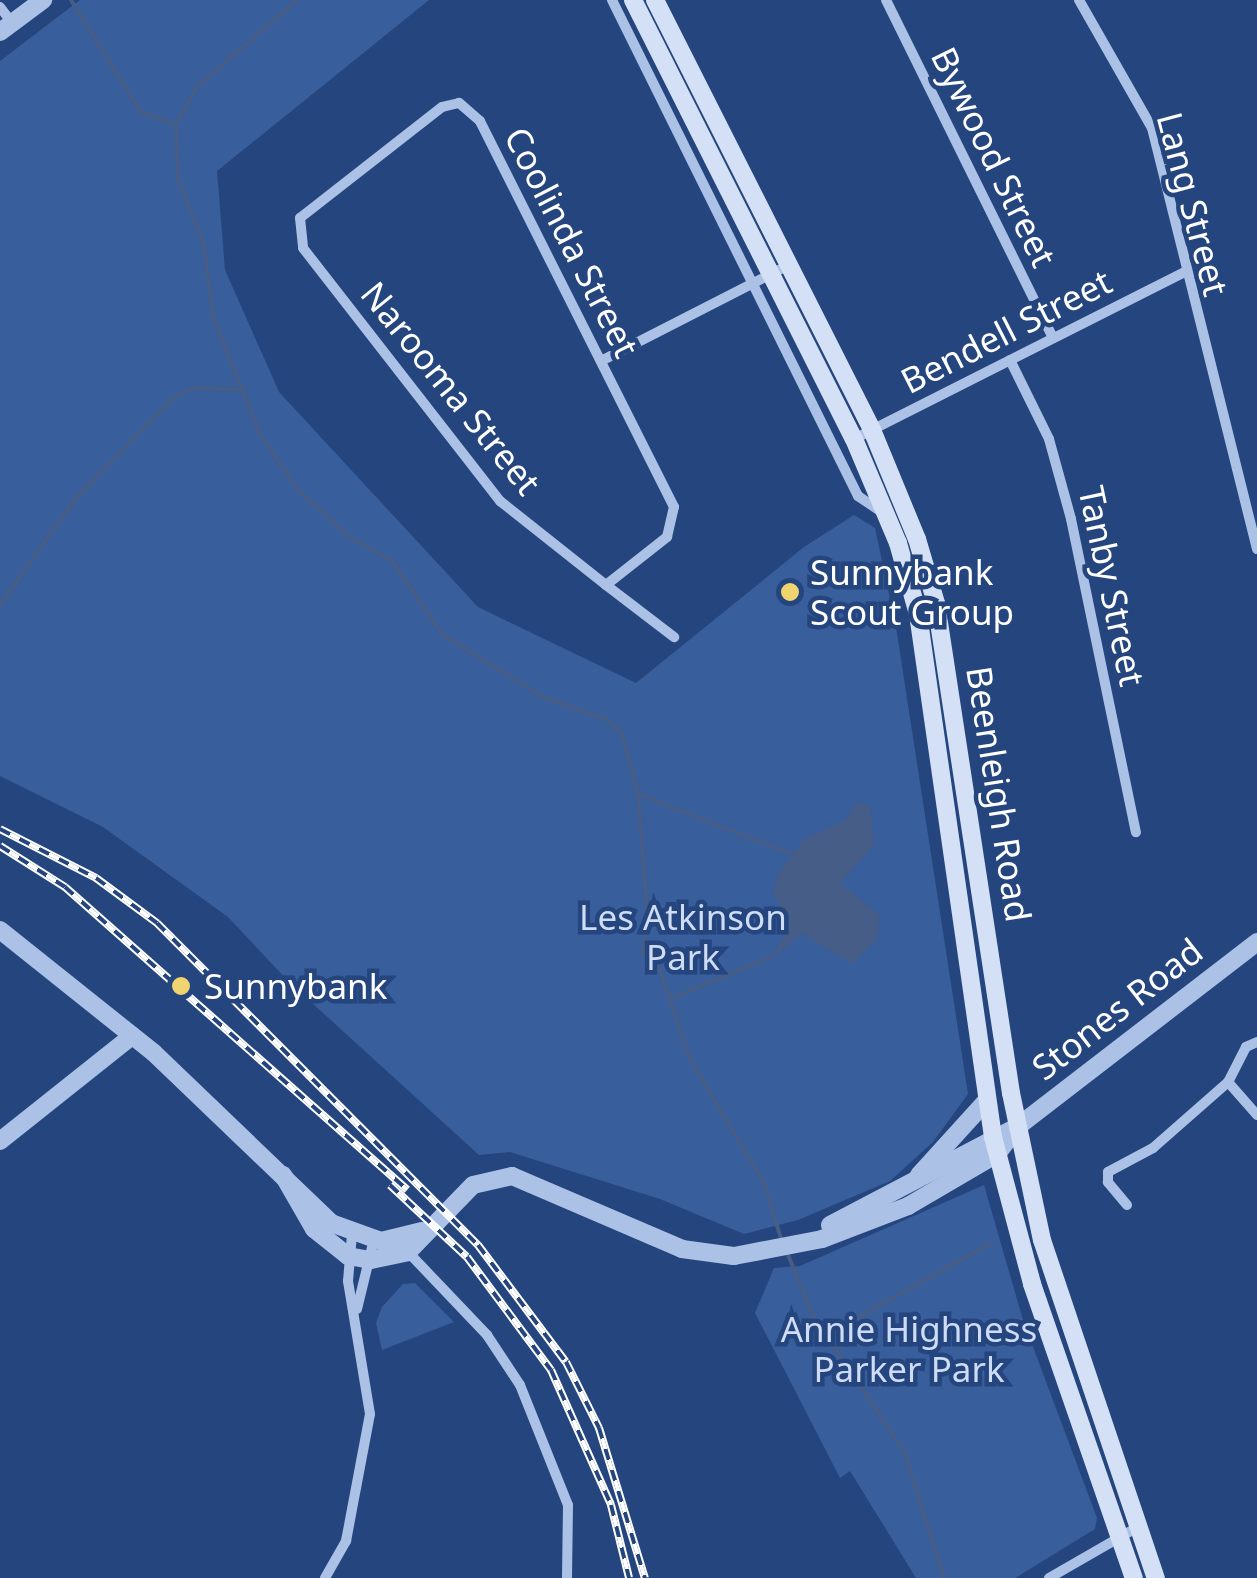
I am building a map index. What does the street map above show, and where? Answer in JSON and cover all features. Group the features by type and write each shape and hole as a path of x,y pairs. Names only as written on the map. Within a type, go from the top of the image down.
{"main road":[{"name":"Beenleigh Road","path":"633,0 763,279 854,439 888,516 918,614 995,1145 1032,1284 1134,1578"},
{"name":"Beenleigh Road","path":"655,0 872,430 905,505 936,603 1017,1126 1042,1240 1141,1524 1156,1578"}],"street":[{"path":"0,7 6,28 43,0"},
{"name":"Beenleigh Road","path":"612,0 763,279 858,496 888,516"},
{"name":"Bywood Street","path":"886,0 1053,338"},
{"name":"Lang Street","path":"1079,0 1152,128 1184,272 1257,549"},
{"name":"Coolinda Street","path":"298,233 300,218 442,107 459,103 480,121 674,507 675,522 668,537 606,585"},
{"name":"Narooma Street","path":"298,233 303,248 500,500 674,637"},
{"path":"602,362 789,265"},
{"name":"Bendell Street","path":"854,439 1184,272"},
{"name":"Tanby Street","path":"1010,360 1050,439 1136,832"},
{"path":"0,930 132,1036 283,1175 310,1205 352,1234 374,1239 424,1230"},
{"name":"Stones Road","path":"408,1252 424,1230 473,1184 512,1176 682,1248 766,1253 908,1206 995,1145 1257,942"},
{"path":"0,1141 132,1036"},
{"path":"1126,1206 1108,1182 1108,1172 1153,1148 1228,1082 1246,1048 1257,1042"},
{"path":"1228,1082 1257,1115"},
{"name":"Stones Road","path":"904,1189 970,1125 987,1100"},
{"name":"Stones Road","path":"804,1241 995,1145"},
{"path":"283,1175 314,1229 348,1256 371,1260 408,1252 471,1317 520,1385 568,1505 568,1578"},
{"path":"326,1578 346,1541 370,1414 348,1256 352,1234"},
{"path":"356,1320 374,1239"},
{"path":"1048,1578 1141,1524"}],"green space":[{"name":"Les Atkinson Park","path":"80,0 429,0 217,171 225,270 279,392 478,607 636,683 804,547 854,515 875,528 896,627 968,1094 933,1142 890,1181 798,1220 744,1234 660,1199 510,1152 479,1155 289,982 228,917 103,827 0,776 0,61"},
{"name":"Annie Highness Parker Park","path":"984,1185 1023,1320 1097,1518 1095,1529 1015,1578 916,1578 850,1471 840,1478 755,1313 774,1268 800,1266"},
{"path":"415,1283 454,1322 382,1350 376,1323 382,1307 403,1284"}],"shaded area":[{"path":"856,803 870,806 874,845 840,883 880,916 877,939 852,964 802,933 772,959 791,922 773,894 777,876 804,839 844,821"}],"waterway":[{"path":"71,0 141,112 176,124"},
{"path":"297,0 197,87 176,124 178,180 204,244 213,317 260,434 298,490 350,537 392,561 442,634 545,698 606,719 622,734 638,794 648,921 643,954 660,970 690,1059 764,1183 782,1242"},
{"path":"0,605 75,499 174,397 194,388 244,390"},
{"path":"638,794 792,854"},
{"path":"670,999 771,957"},
{"path":"837,1352 841,1327 989,1244"},
{"path":"786,1250 813,1315 905,1453 944,1578"}],"railway":[{"path":"0,829 96,878 157,923 478,1245 566,1362 599,1428 645,1578"},
{"path":"0,846 65,887 407,1190"},
{"path":"390,1185 467,1257 551,1370 611,1505 629,1578"}],"place":[{"name":"Sunnybank Scout Group","path":"790,592"},
{"name":"Sunnybank","path":"181,986"}]}
